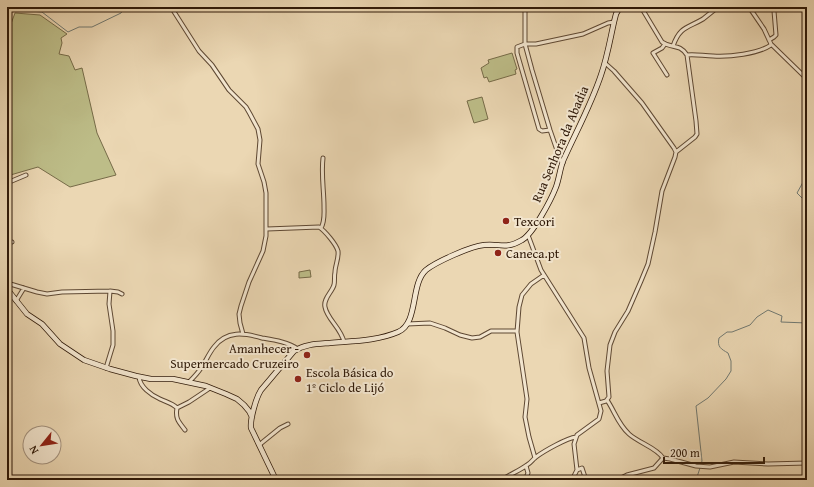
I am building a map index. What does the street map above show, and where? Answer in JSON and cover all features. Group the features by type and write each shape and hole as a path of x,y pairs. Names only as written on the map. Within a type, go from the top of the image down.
{"main road":[{"name":"Rua Senhora da Abadia","path":"407,324 411,315 419,282 424,272 429,268 472,247 486,244 510,246 524,239 528,235 543,213 555,188 563,163 601,75 616,14 620,7"},
{"path":"7,289 27,314 42,324 60,344 84,360 139,377 152,379 173,379 210,388 237,399 244,405 252,417"},
{"path":"276,480 251,428 251,420 258,394 261,390 294,351 298,349 313,345 370,339 389,335 400,331 407,324"}],"street":[{"path":"171,7 200,51 212,65 229,90 246,107 258,129 260,140 258,164 266,192 267,229 263,251 248,282 241,306 240,323 243,334"},
{"path":"525,7 525,44 550,130 560,159 563,163"},
{"path":"641,7 660,39 665,44 680,48 687,55 697,134 676,152 662,191 648,264 628,311 615,332 610,346 607,371 609,397 607,400 621,426 636,440 656,451 663,458 704,467 734,462 768,464 807,462"},
{"path":"673,46 678,34 684,28 702,19 718,7"},
{"path":"749,7 764,29 771,45 807,79"},
{"path":"769,40 776,35 774,11 781,7"},
{"path":"550,130 542,131 538,129 517,53 517,47 525,44 536,44 583,34 608,23 614,22"},
{"path":"665,44 662,48 653,53 667,75"},
{"path":"687,55 713,56 751,53 771,45"},
{"path":"604,63 614,71 642,103 676,152"},
{"path":"321,228 324,224 324,158"},
{"path":"7,183 26,175"},
{"path":"267,229 319,227 324,230 335,246 338,251 334,284 324,306 328,315 336,324 344,342"},
{"path":"528,235 538,264 582,334 589,368 601,411 599,419 576,437 574,444 577,470 572,480"},
{"path":"7,243 12,242"},
{"path":"535,458 525,417 527,399 517,331 519,307 522,295 531,284 544,275"},
{"path":"7,283 47,294 62,292 110,291 122,294"},
{"path":"16,301 24,288"},
{"path":"106,368 114,345 109,304 110,291"},
{"path":"407,324 430,323 446,328 460,335 472,338 480,337 491,331 517,331"},
{"path":"189,382 201,369 214,346 222,338 230,335 253,335 284,343 298,349"},
{"path":"139,377 139,381 145,389 159,398 174,404 177,408"},
{"path":"177,408 190,402 210,388"},
{"path":"599,403 607,400"},
{"path":"177,408 176,418 185,430"},
{"path":"258,445 280,428 288,424"},
{"path":"502,480 509,474 526,466 535,458 555,446 576,437"},
{"path":"617,480 627,475 654,468 663,458"},
{"path":"525,480 528,473 526,466"},
{"path":"577,470 582,468 586,480"}],"green space":[{"path":"15,13 40,15 67,34 61,38 62,43 59,54 69,56 75,70 82,68 97,133 116,175 70,187 38,167 7,176 7,93 11,92 9,29"},
{"path":"512,53 517,69 515,70 516,74 489,82 487,77 484,78 481,68 489,63 488,60"},
{"path":"482,97 488,119 474,123 467,101"},
{"path":"310,270 311,277 299,278 299,272"}],"waterway":[{"path":"7,9 42,12 68,32 79,27 92,27 121,13 123,10 120,7"},
{"path":"807,138 805,140 807,143"},
{"path":"807,158 805,161 807,166"},
{"path":"807,175 797,193 807,203"},
{"path":"701,464 702,461 696,406 708,398 726,379 731,371 731,361 728,353 719,346 719,338 727,332 732,332 750,325 757,317 768,310 782,316 781,322 807,323"},
{"path":"696,480 700,468"}],"place":[{"name":"Texcori","path":"506,221"},
{"name":"Caneca.pt","path":"498,253"},
{"name":"Amanhecer - Supermercado Cruzeiro","path":"307,355"},
{"name":"Escola Básica do 1º Ciclo de Lijó","path":"298,379"}]}
